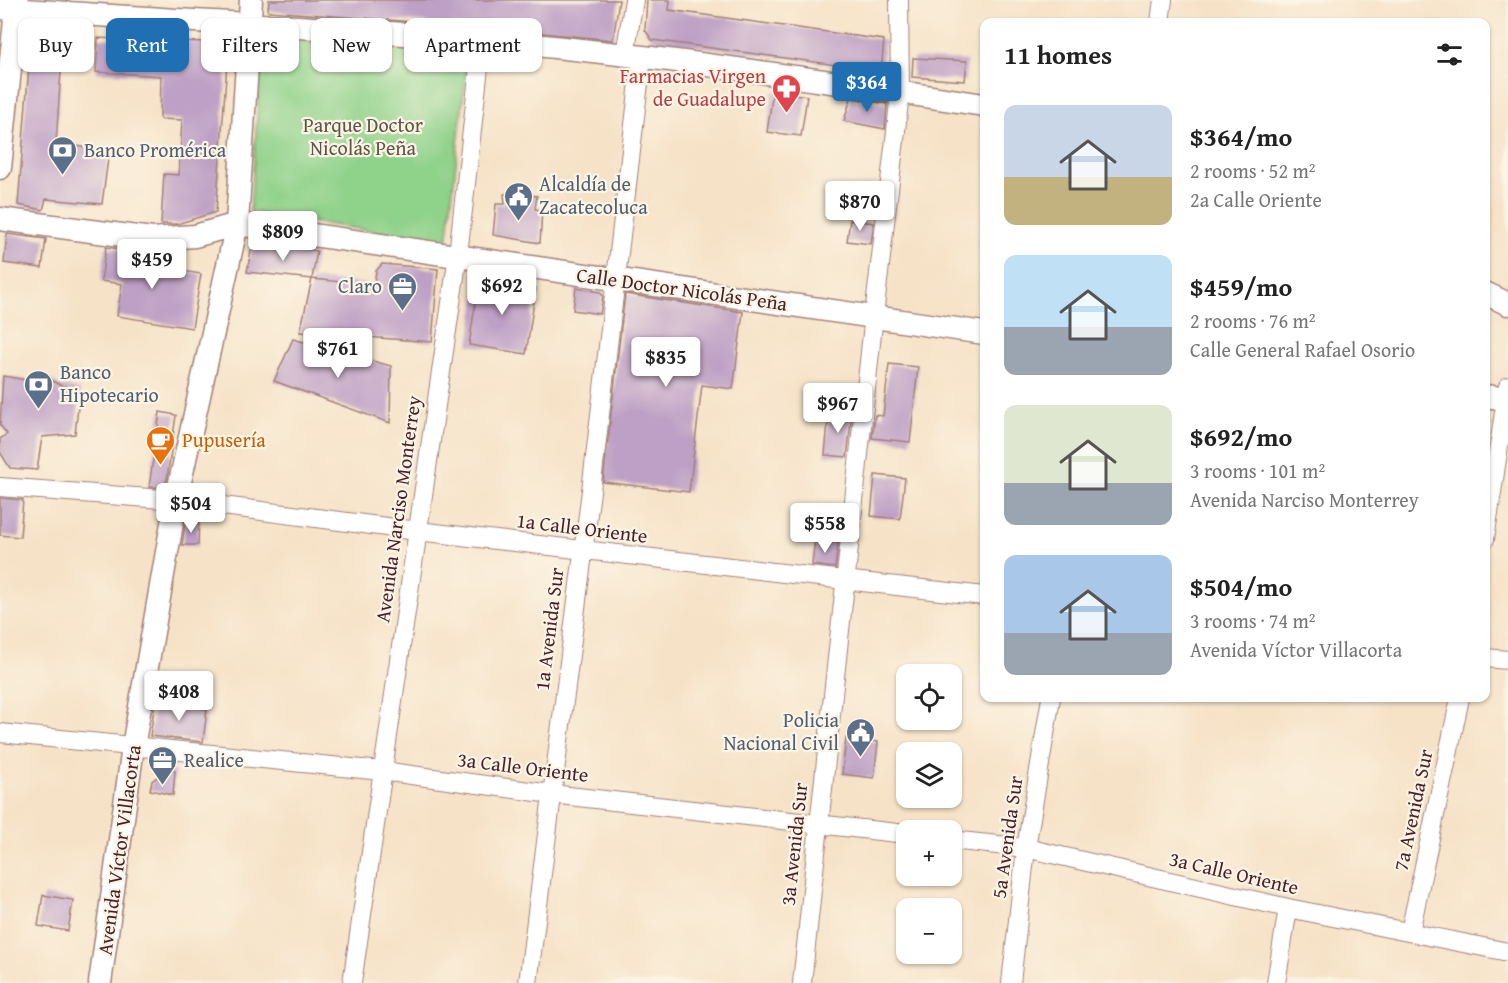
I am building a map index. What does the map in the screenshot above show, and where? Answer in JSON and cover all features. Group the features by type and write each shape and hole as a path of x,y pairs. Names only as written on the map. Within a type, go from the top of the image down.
{"main road":[{"path":"0,168 11,6 250,11 404,30"},
{"name":"Avenida Víctor Villacorta","path":"100,983 133,747 176,500 237,224 250,11"},
{"path":"542,46 633,56 980,104"},
{"path":"0,219 152,239 195,236 237,224"},
{"name":"Calle Doctor Nicolás Peña","path":"237,224 874,315 980,332"},
{"path":"1490,295 1508,304"}],"street":[{"name":"1a Avenida Sur","path":"528,983 617,280 633,56 634,0"},
{"name":"3a Avenida Sur","path":"802,983 900,92 899,0"},
{"path":"1161,18 1163,0"},
{"name":"Avenida Narciso Monterrey","path":"352,983 458,255 478,72"},
{"path":"1490,494 1501,395"},
{"name":"1a Calle Oriente","path":"0,487 176,500 582,551 980,596"},
{"path":"1490,658 1508,660"},
{"name":"5a Avenida Sur","path":"1011,983 1026,849 1050,702"},
{"name":"7a Avenida Sur","path":"1410,932 1459,702"},
{"name":"3a Calle Oriente","path":"0,733 382,771 551,794 896,833"},
{"name":"3a Calle Oriente","path":"962,841 1026,849 1288,908 1508,952"},
{"path":"1276,983 1288,908"}],"green space":[{"name":"Parque Doctor Nicolás Peña","path":"299,41 311,42 311,72 392,72 392,48 404,49 404,72 466,72 447,243 250,212 260,72 299,72"}],"building":[{"path":"269,0 619,0 613,40 542,33 542,18 404,18 404,21 392,20 392,18 268,11"},
{"path":"647,0 670,0 669,10 884,40 881,71 652,40 645,30"},
{"path":"98,38 106,38 106,72 189,72 189,42 201,42 201,72 226,72 216,212 177,224 161,224 164,174 179,175 182,120 160,119 161,76 96,72"},
{"path":"913,58 967,61 965,81 912,77"},
{"name":"Banco Promérica","path":"28,72 61,72 56,143 109,151 102,204 46,199 43,210 18,205"},
{"name":"Farmacias Virgen de Guadalupe","path":"773,91 807,96 801,136 767,132"},
{"path":"851,98 887,104 885,129 844,121"},
{"name":"Alcaldía de Zacatecoluca","path":"504,194 537,196 535,209 542,210 540,243 493,235 496,204 505,204"},
{"path":"850,220 874,223 871,244 847,241"},
{"path":"7,234 46,239 42,268 4,263"},
{"path":"282,245 317,251 312,279 247,272 251,251 260,246 279,250"},
{"path":"106,247 136,251 135,263 201,274 192,328 117,316 122,284 101,281"},
{"path":"382,264 438,269 432,342 300,332 312,279 374,285 376,271"},
{"path":"479,279 536,288 526,354 469,345"},
{"path":"576,288 600,292 603,296 600,314 573,310"},
{"path":"625,294 743,312 733,389 702,385 689,492 603,482"},
{"path":"293,339 391,366 390,423 274,381"},
{"path":"889,364 918,367 910,442 872,438 875,415 883,416"},
{"name":"Banco Hipotecario","path":"3,376 27,380 45,377 60,385 80,390 75,434 42,437 37,470 10,468 0,452 0,439 7,434 0,425"},
{"path":"829,411 852,413 847,457 825,455"},
{"path":"160,412 176,415 167,479 163,487 149,487"},
{"path":"875,475 905,478 900,519 871,516"},
{"path":"0,498 23,500 20,537 0,535"},
{"path":"199,519 198,545 182,545 185,525"},
{"path":"815,540 838,543 835,568 812,565"},
{"path":"155,702 207,709 203,742 150,736"},
{"name":"Policia Nacional Civil","path":"846,738 878,742 874,778 842,774"},
{"name":"Realice","path":"166,770 175,771 173,795 150,790 152,781"},
{"path":"43,895 73,900 68,931 38,926"}],"place":[{"name":"Farmacias Virgen de Guadalupe","path":"787,114"},
{"name":"Banco Promérica","path":"63,176"},
{"name":"Alcaldía de Zacatecoluca","path":"518,222"},
{"name":"Claro","path":"403,312"},
{"name":"Banco Hipotecario","path":"39,410"},
{"name":"Pupusería","path":"161,466"},
{"name":"Policia Nacional Civil","path":"860,758"},
{"name":"Realice","path":"163,786"}]}
